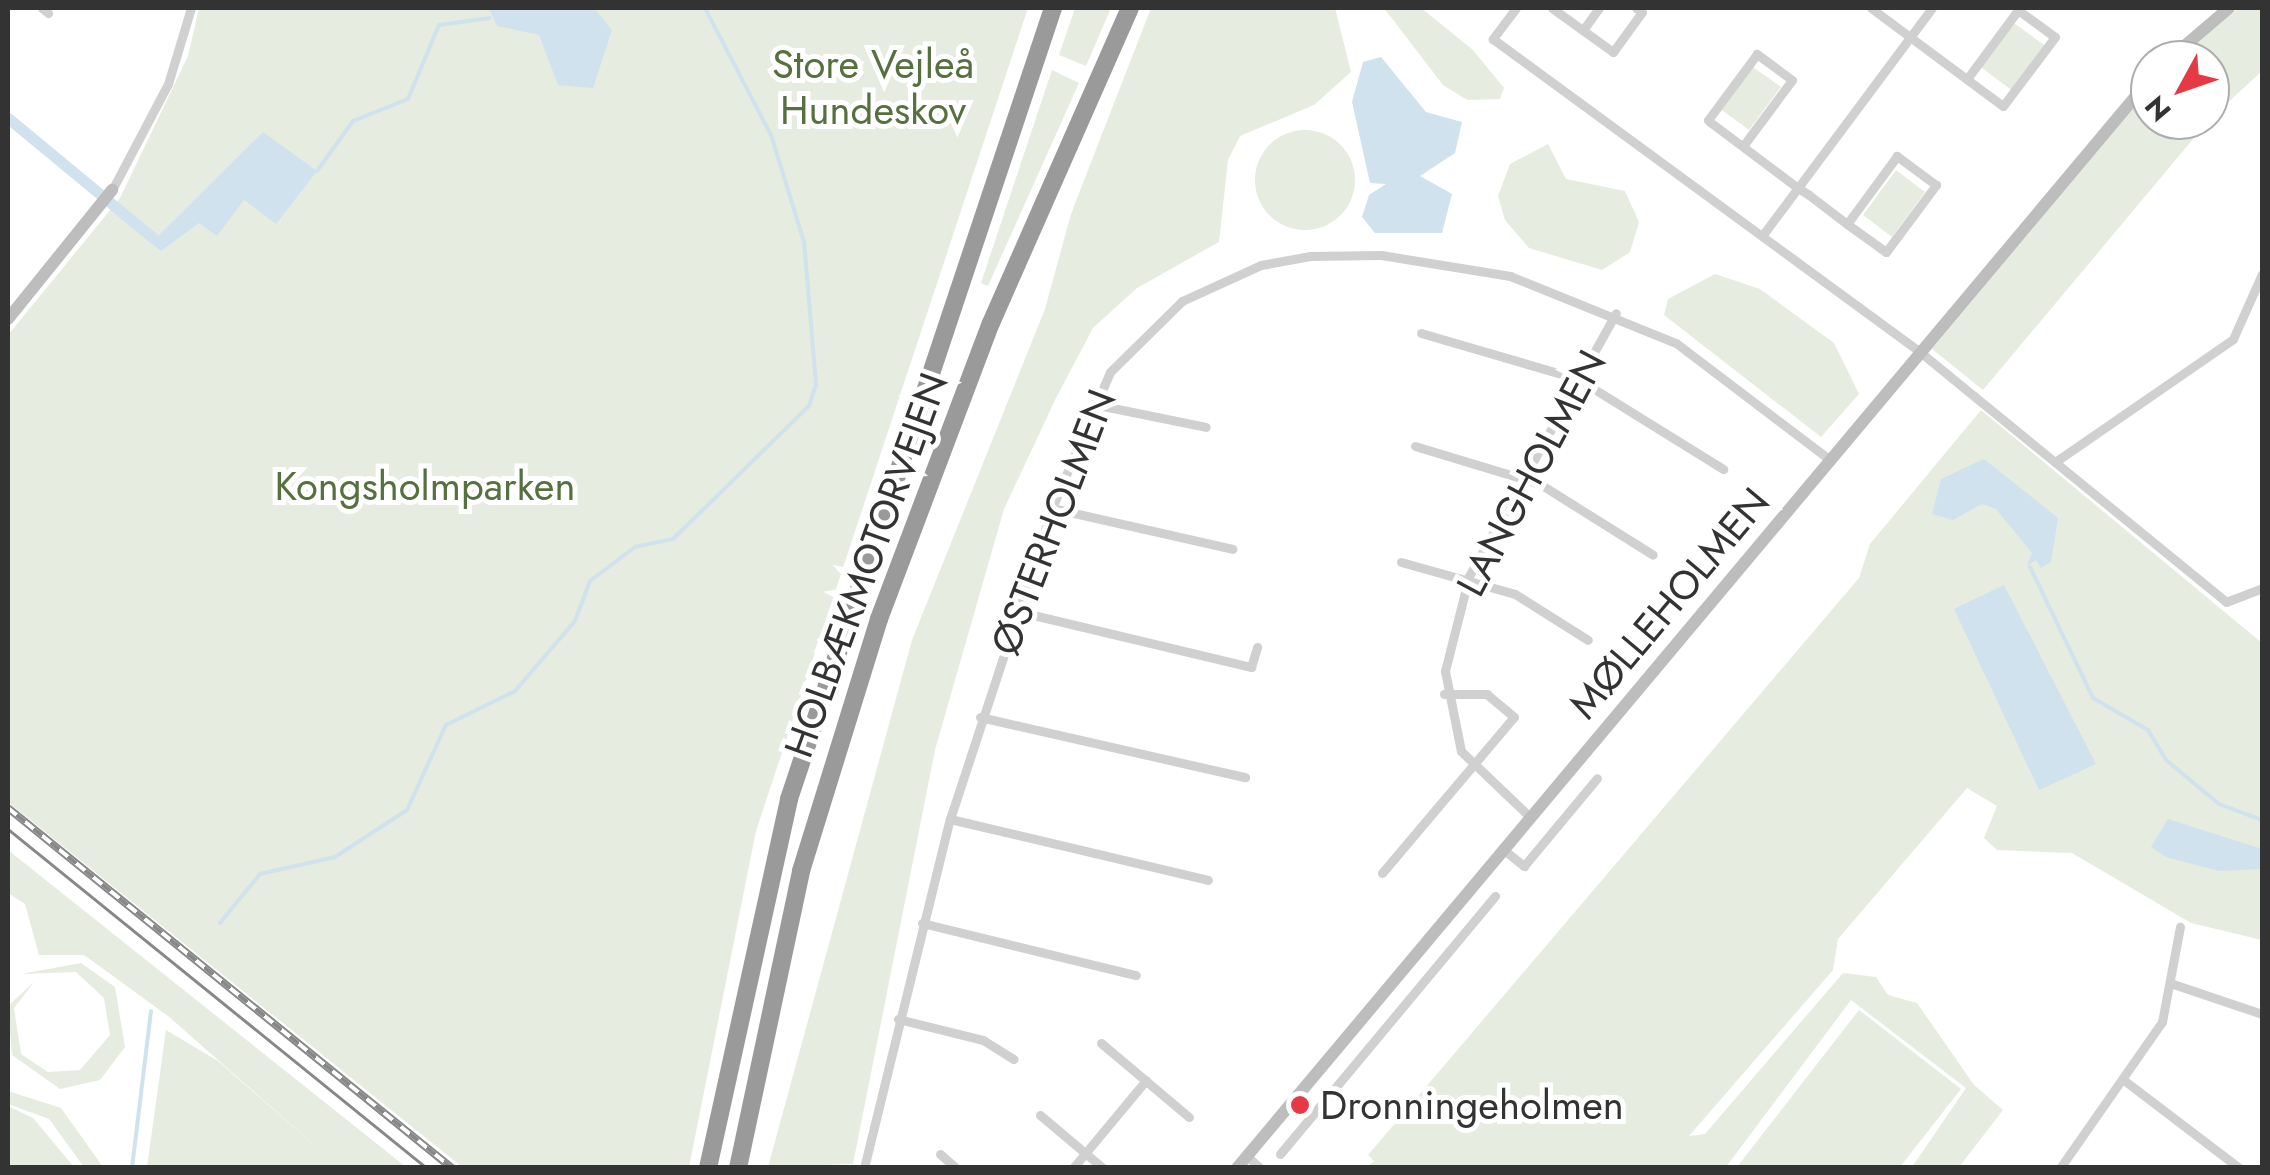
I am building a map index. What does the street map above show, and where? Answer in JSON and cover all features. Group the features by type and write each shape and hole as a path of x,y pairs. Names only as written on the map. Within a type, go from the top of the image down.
{"highway":[{"name":"HOLBÆKMOTORVEJEN","path":"708,1168 789,799 1052,8"},
{"name":"HOLBÆKMOTORVEJEN","path":"738,1168 801,870 879,619 991,323 1130,8"}],"street":[{"path":"10,312 112,190 168,84 191,8"},
{"path":"1516,8 1493,39 1920,352 2226,602 2262,588"},
{"path":"1552,8 1613,52 1642,12 1636,8"},
{"path":"1583,30 1599,8"},
{"path":"1871,8 1910,37 1967,79 2004,106 2055,37 2018,10 1967,79"},
{"path":"1762,236 1932,8"},
{"path":"2191,40 2229,8"},
{"path":"1743,146 1792,80 1757,54 1708,120 1847,224 1886,252 1936,184 1897,156 1847,224"},
{"name":"MØLLEHOLMEN","path":"1236,1168 2130,103"},
{"name":"ØSTERHOLMEN","path":"864,1168 950,820 980,717 1052,508 1093,404 1138,338 1182,301 1294,259 1448,262 1616,313 1723,374 1830,460"},
{"path":"2054,462 2233,339 2262,274"},
{"name":"LANGHOLMEN","path":"1545,840 1473,767 1454,739 1444,694 1470,576 1522,476 1616,313"},
{"path":"1420,334 1578,379 1723,469"},
{"path":"1093,404 1206,427"},
{"path":"1415,446 1522,476 1653,556"},
{"path":"1052,508 1232,550"},
{"path":"1400,562 1470,576 1588,640"},
{"path":"1016,612 1252,668 1257,646"},
{"path":"1382,873 1514,716 1487,694 1444,694"},
{"path":"980,717 1244,777"},
{"path":"1504,850 1524,866 1597,778"},
{"path":"950,820 1208,880"},
{"path":"1280,1154 1495,896"},
{"path":"922,923 1136,975"},
{"path":"2060,1168 2125,1081 2173,984 2180,927"},
{"path":"1407,965 1426,979"},
{"path":"2173,984 2262,1014"},
{"path":"898,1019 983,1040 1013,1059"},
{"path":"1101,1042 1189,1117"},
{"path":"1323,1065 1341,1080"},
{"path":"1073,1168 1146,1080"},
{"path":"2125,1081 2239,1168"},
{"path":"1040,1114 1103,1168"},
{"path":"940,1154 956,1168"},
{"path":"1247,1156 1260,1168"}],"green space":[{"name":"Kongsholmparken","path":"199,8 1028,8 756,831 689,1167 462,1167 8,802 8,335 120,198 188,56"},
{"path":"1075,8 1111,8 1086,66 1059,55"},
{"path":"1151,8 1335,8 1351,72 1314,105 1240,136 1228,160 1219,242 1137,288 1093,328 1004,509 935,750 853,1164 768,1167 912,640 1045,309 1071,214"},
{"path":"1384,8 1421,8 1473,50 1504,88 1500,99 1467,100 1443,85"},
{"path":"2239,8 2262,8 2262,71 2230,101 2230,40 2200,40"},
{"path":"2011,21 2047,47 2014,92 1978,65"},
{"path":"1753,67 1781,87 1749,130 1722,110"},
{"path":"1052,70 1079,83 988,286 981,283"},
{"path":"2130,112 2130,140 2192,140 1983,390 1932,349"},
{"path":"1305,130 1333,138 1347,152 1355,180 1347,208 1333,222 1305,230 1277,222 1263,208 1255,180 1263,152 1277,138"},
{"path":"1548,144 1566,179 1625,191 1639,222 1630,252 1602,270 1529,248 1505,220 1498,196 1510,164"},
{"path":"1896,170 1925,192 1892,237 1863,215"},
{"path":"1715,274 1760,289 1834,343 1859,394 1821,437 1664,315 1668,299"},
{"path":"1981,410 2262,643 2262,940 2191,923 2072,853 1997,850 1984,838 1997,806 1967,788 1838,939 1833,970 1689,1136 1705,1134 1843,973 1876,977 1888,995 1917,1003 1974,1085 2003,1110 1959,1167 1912,1167 1966,1088 1851,1000 1726,1167 1366,1168 1374,1161 1368,1155 1859,578 1870,544"},
{"path":"8,850 406,1167 147,1167 166,1030 218,1061 337,1165 168,1016 84,955 39,955 25,904 8,893"},
{"path":"81,963 115,987 125,1047 100,1080 60,1089 12,1055 8,1006 34,982 14,1008 21,1054 48,1072 80,1070 110,1035 104,998 76,972 21,974"},
{"path":"1859,1010 1961,1089 1900,1167 1737,1167"},
{"path":"8,1091 61,1108 103,1167 84,1167 49,1119 8,1104"},
{"path":"8,1106 33,1118 74,1167 8,1167"}],"water":[{"path":"489,8 594,8 612,30 593,88 558,85 539,35 497,26"},
{"path":"1381,57 1426,112 1462,122 1455,153 1420,176 1452,194 1442,233 1375,233 1362,217 1369,195 1386,184 1370,183 1352,102 1363,62"},
{"path":"263,132 317,171 276,224 244,200 217,236 199,223 161,251 151,243"},
{"path":"1984,459 2058,518 2051,562 2041,568 2036,560 2027,566 2032,553 1996,509 1982,504 1953,520 1932,514 1941,479"},
{"path":"2004,585 2096,764 2039,790 1954,609"},
{"path":"2168,819 2262,849 2262,869 2219,871 2166,857 2151,847"}],"waterway":[{"path":"220,923 260,874 335,857 407,810 446,725 515,691 575,621 590,581 635,547 673,539 809,406 816,384 804,242 771,135 705,8"},
{"path":"317,171 353,121 408,99 439,25 490,18"},
{"path":"8,118 153,238"},
{"path":"2030,567 2093,698 2148,730 2166,760 2219,804 2262,820"},
{"path":"132,1168 151,1011"}],"tram line":[{"path":"8,829 427,1168"}],"railway":[{"path":"8,808 452,1168"}],"place":[{"name":"Dronningeholmen","path":"1300,1105"}],"park label":[{"name":"Store Vejleå Hundeskov","path":"873,87"}]}
